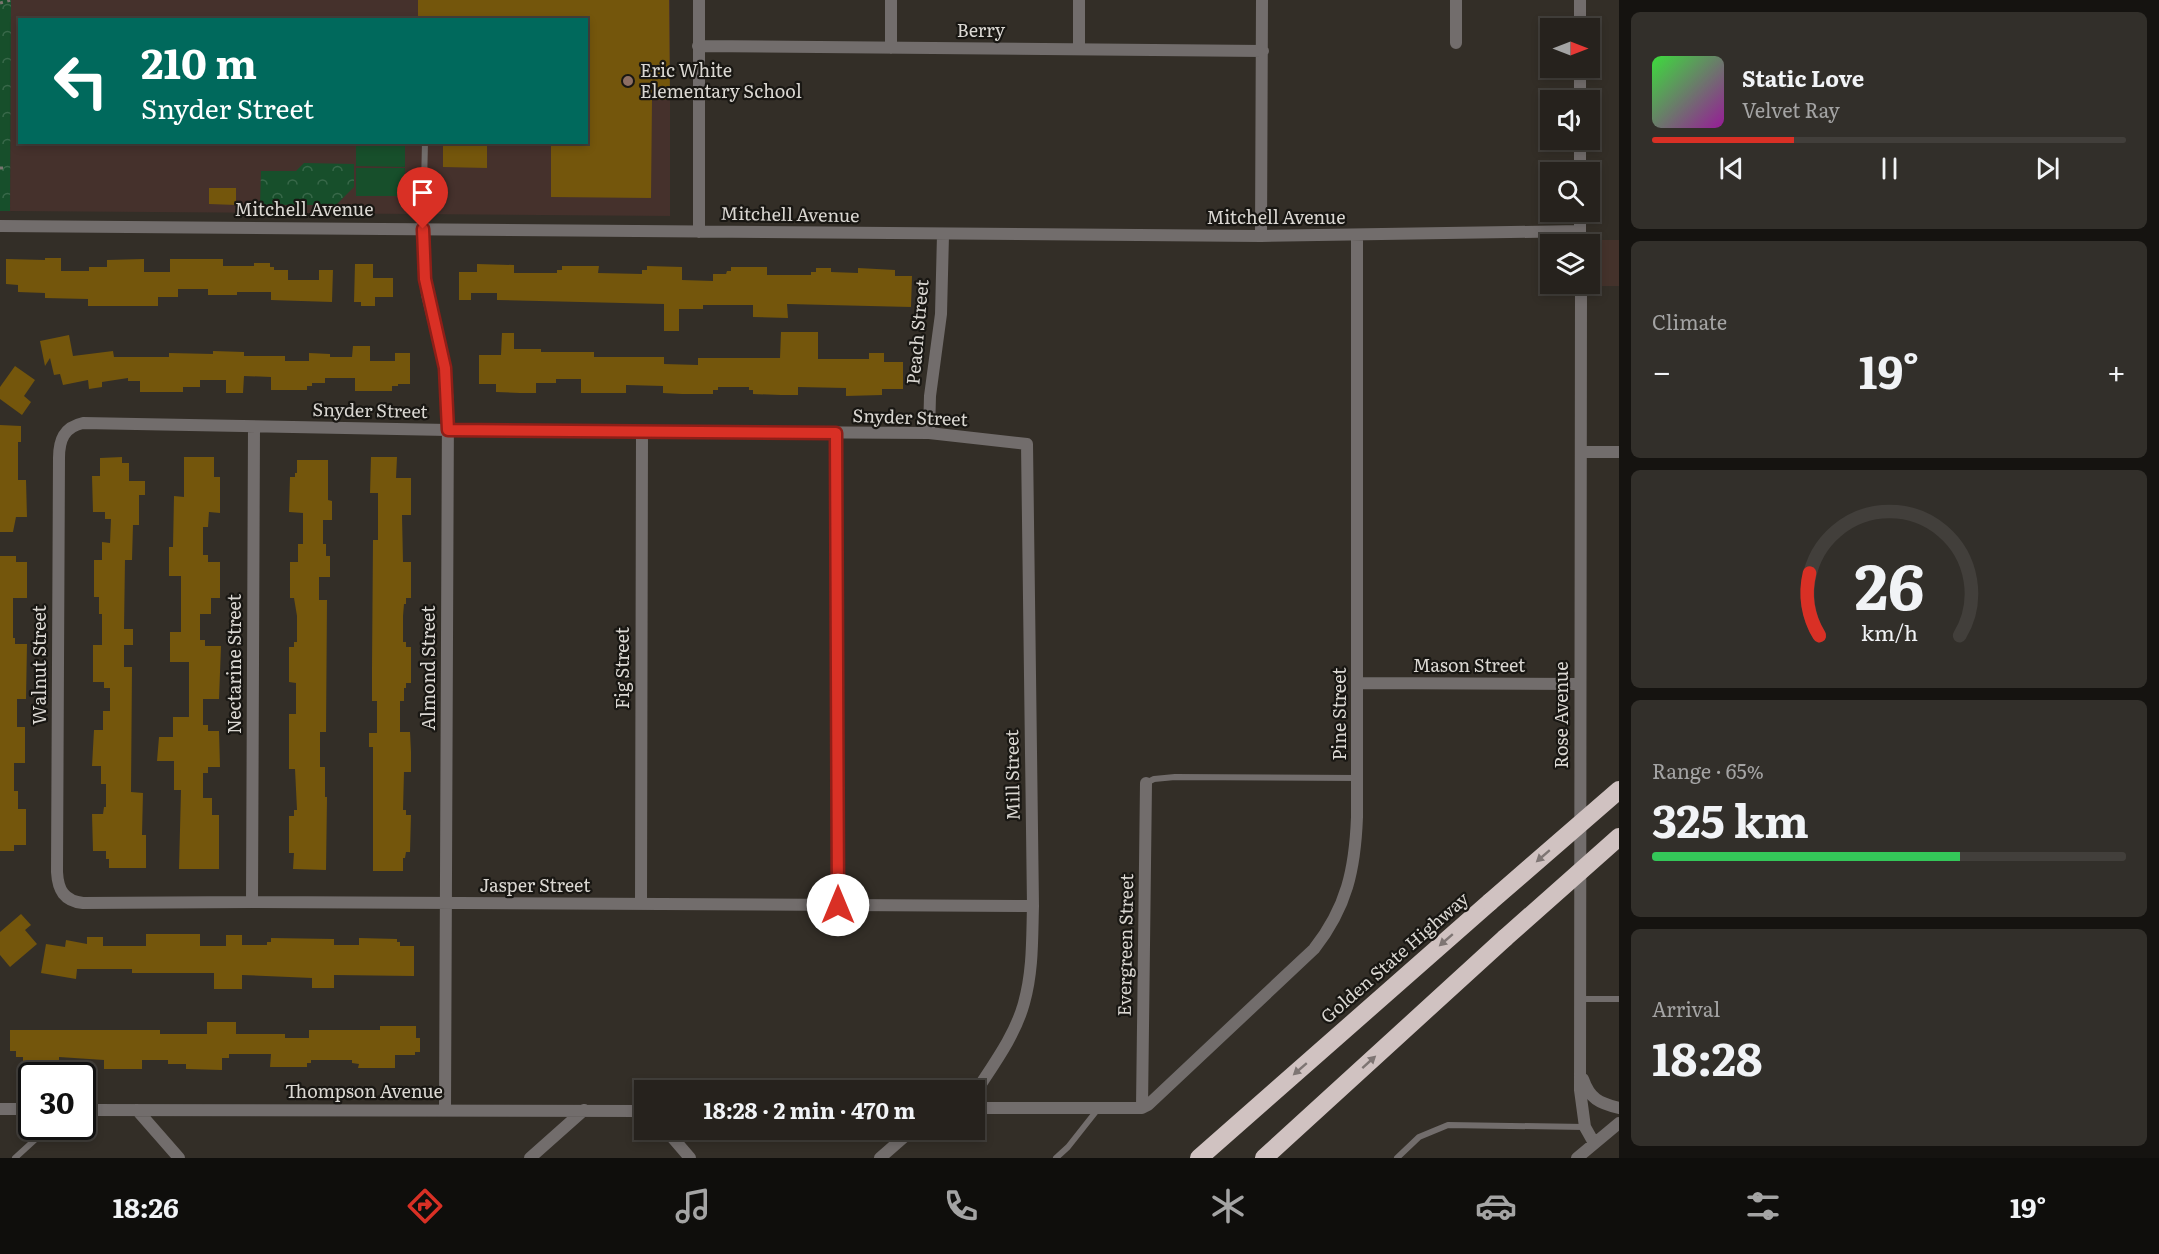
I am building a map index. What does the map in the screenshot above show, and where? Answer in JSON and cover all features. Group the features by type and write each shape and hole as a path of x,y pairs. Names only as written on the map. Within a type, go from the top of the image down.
{"highway":[{"name":"Golden State Highway","path":"1199,1158 1619,790"},
{"path":"1264,1158 1619,837"}],"street":[{"path":"699,0 699,232"},
{"path":"891,0 891,48"},
{"path":"1079,0 1079,49"},
{"path":"1261,236 1262,0"},
{"path":"1456,0 1456,43"},
{"path":"1580,0 1580,18"},
{"name":"Berry","path":"698,46 1263,51"},
{"path":"1580,222 1580,231"},
{"name":"Mitchell Avenue","path":"0,226 943,235 1261,236 1580,231"},
{"name":"Almond Street","path":"423,229 425,279 445,368 448,430 445,1110"},
{"name":"Peach Street","path":"929,434 930,396 940,314 943,235"},
{"name":"Pine Street","path":"1142,1108 1163,1092 1314,949 1326,933 1345,897 1351,878 1356,839 1358,683 1357,235"},
{"name":"Rose Avenue","path":"1581,294 1580,1090 1585,1127 1594,1143"},
{"name":"Snyder Street","path":"59,458 59,449 65,433 69,428 83,423 448,430 929,434 1027,444"},
{"name":"Nectarine Street","path":"252,902 254,427"},
{"name":"Fig Street","path":"641,904 642,431"},
{"path":"836,433 838,905"},
{"name":"Mill Street","path":"983,1080 1015,1026 1023,1005 1029,980 1032,951 1027,444"},
{"path":"1581,452 1619,452"},
{"name":"Walnut Street","path":"57,872 59,458"},
{"name":"Mason Street","path":"1358,683 1580,684"},
{"name":"Evergreen Street","path":"1142,1108 1146,783"},
{"name":"Jasper Street","path":"57,872 59,888 64,896 76,902 1033,906"},
{"path":"1580,1061 1589,1093 1605,1105 1619,1108"},
{"path":"985,1108 1142,1108"},
{"path":"0,1109 18,1109"},
{"name":"Thompson Avenue","path":"96,1110 634,1110"},
{"path":"137,1110 180,1158"},
{"path":"530,1158 584,1110"},
{"path":"1577,1158 1619,1123"},
{"path":"675,1140 690,1158"},
{"path":"880,1158 901,1140"}],"lane":[{"path":"423,229 425,144"},
{"path":"1146,783 1154,779 1174,777 1357,778"},
{"path":"1580,999 1619,999"},
{"path":"1056,1158 1068,1147 1098,1109"},
{"path":"1397,1158 1419,1137 1448,1125 1585,1127"},
{"path":"15,1158 35,1140"}],"path":[{"path":"0,3 12,0"}],"shaded area":[{"name":"Eric White Elementary School","path":"11,0 670,0 670,216 10,211"},
{"path":"1600,240 1619,240 1619,286 1600,286"}],"green space":[{"path":"0,0 11,0 10,211 0,211"},
{"path":"356,144 405,144 405,167 356,166"},
{"path":"304,163 354,164 354,187 336,205 260,205 261,171 296,171"},
{"path":"356,168 405,168 404,196 356,196"}],"building":[{"path":"418,0 669,0 670,100 652,100 651,198 551,197 551,144 588,144 588,18 418,18"},
{"path":"443,144 487,144 487,168 443,167"},
{"path":"209,188 236,188 236,205 209,204"},
{"path":"45,258 61,258 61,271 89,271 89,267 107,267 107,260 144,259 144,272 170,272 170,259 223,259 223,266 254,266 254,263 270,263 270,267 274,267 274,270 288,270 288,280 319,280 319,270 333,270 332,302 271,300 271,292 208,295 208,289 178,289 178,297 158,297 158,306 88,306 88,299 45,298 45,293 18,292 18,285 6,284 6,259 45,260"},
{"path":"355,264 373,264 373,278 393,278 393,297 375,297 375,306 361,306 361,302 354,302"},
{"path":"477,264 514,265 514,273 557,273 557,270 562,270 562,266 599,266 598,273 642,274 642,270 647,270 647,266 682,267 682,280 713,281 713,274 726,274 727,271 731,271 731,267 767,267 767,275 811,275 811,272 816,272 816,268 831,268 831,272 858,273 858,268 895,270 895,276 912,276 911,307 787,304 788,318 753,317 753,305 703,305 703,309 679,309 679,331 664,331 664,304 497,300 497,293 471,293 471,300 459,300 459,272 477,272"},
{"path":"781,332 818,332 818,359 869,359 869,353 884,353 884,362 903,362 903,389 882,389 882,395 846,396 846,388 798,387 798,395 781,395 753,394 753,390 749,390 749,387 718,387 718,390 713,390 713,394 682,394 663,393 663,386 626,385 626,393 581,393 581,379 556,379 556,383 536,383 536,393 520,393 496,392 496,384 479,384 479,355 501,355 502,333 514,333 514,349 541,349 541,352 594,352 594,357 664,357 664,364 698,365 698,358 780,358"},
{"path":"69,335 73,356 113,351 114,357 169,357 169,353 213,354 213,351 244,352 244,356 285,356 285,361 309,361 309,353 330,354 330,357 352,357 353,346 370,346 370,361 395,361 395,353 410,353 410,384 392,386 392,391 355,391 355,378 325,378 325,383 312,383 312,386 307,386 307,390 271,390 271,377 244,376 243,393 226,393 226,380 200,380 200,387 183,387 183,392 140,392 140,381 128,381 128,378 102,382 102,387 89,389 88,380 63,385 60,374 54,375 50,358 45,366 40,341"},
{"path":"15,366 35,380 24,396 31,402 22,415 0,399 0,387"},
{"path":"0,425 21,426 21,442 18,442 18,480 26,480 27,517 16,517 13,532 0,532"},
{"path":"122,457 122,463 129,463 129,481 145,481 145,495 139,495 139,525 133,525 132,560 125,560 124,629 133,629 133,645 124,645 124,667 132,667 131,792 143,793 142,835 146,835 146,868 109,868 106,851 93,851 92,814 103,814 104,807 106,807 106,784 101,784 101,766 92,766 94,730 103,730 103,711 110,711 110,688 104,688 104,682 93,682 93,645 102,645 102,614 99,614 99,597 94,597 94,560 102,560 102,542 110,543 111,519 105,519 105,512 93,512 92,476 100,476 100,458"},
{"path":"184,457 214,457 214,477 220,477 220,513 209,512 208,527 203,527 203,555 208,555 208,562 220,562 220,598 211,598 211,614 200,614 200,640 205,640 205,646 221,646 219,699 203,699 203,725 208,725 208,731 219,731 220,767 208,767 208,773 203,773 203,798 212,798 212,815 219,815 219,869 179,869 181,790 174,790 174,761 157,761 159,737 173,737 173,717 189,717 189,662 170,662 170,632 181,632 181,576 169,576 169,547 173,547 174,496 184,497"},
{"path":"371,457 397,457 396,478 411,478 411,515 402,515 403,562 411,562 411,598 406,598 406,604 404,604 403,642 406,642 406,647 411,647 411,683 406,683 404,701 400,701 400,732 410,732 411,752 411,772 404,772 403,810 406,810 406,815 411,815 410,852 406,852 403,858 403,871 373,871 373,747 369,747 369,733 377,733 377,701 372,701 372,667 373,540 378,540 378,493 370,493"},
{"path":"297,460 328,460 328,500 332,501 332,520 323,520 323,544 326,544 326,556 330,556 330,577 319,577 319,600 327,600 326,732 320,732 320,767 325,767 325,797 327,797 326,870 293,869 294,853 289,853 289,816 294,816 294,810 297,810 295,769 289,769 289,714 296,714 296,683 289,682 289,647 294,647 294,642 297,642 297,616 294,598 290,598 290,562 298,562 298,544 303,544 303,513 289,512 290,477 295,477 297,473"},
{"path":"0,556 16,556 16,562 27,562 27,598 13,598 13,638 15,638 15,644 27,644 26,699 17,699 17,727 25,727 25,763 14,763 14,791 18,791 18,809 26,809 26,845 14,845 14,851 0,851"},
{"path":"21,914 31,925 25,930 37,944 10,967 0,955 0,932"},
{"path":"146,934 200,934 200,946 226,946 226,935 242,935 242,945 267,945 267,942 271,942 271,938 334,939 334,945 359,945 359,938 397,939 400,946 414,946 414,976 334,975 334,988 312,988 312,978 242,975 242,989 214,989 214,973 132,973 132,969 77,969 76,979 41,973 46,944 65,947 66,940 87,944 87,937 103,937 103,946 146,946"},
{"path":"207,1022 236,1022 236,1034 285,1034 285,1038 309,1038 309,1030 380,1030 380,1026 416,1026 416,1038 420,1038 420,1052 415,1052 415,1055 395,1055 395,1068 358,1068 359,1064 352,1063 352,1060 311,1060 311,1063 307,1063 307,1067 270,1067 271,1054 229,1054 229,1058 222,1058 222,1070 186,1069 186,1064 168,1064 168,1060 142,1060 142,1069 104,1069 104,1060 59,1057 59,1062 23,1062 23,1057 16,1057 16,1051 10,1051 10,1030 160,1030 160,1034 207,1034"}],"place":[{"name":"Eric White Elementary School","path":"628,81"}],"route":[{"path":"423,229 423,263 427,294 445,368 448,430 836,433 838,905"}]}
